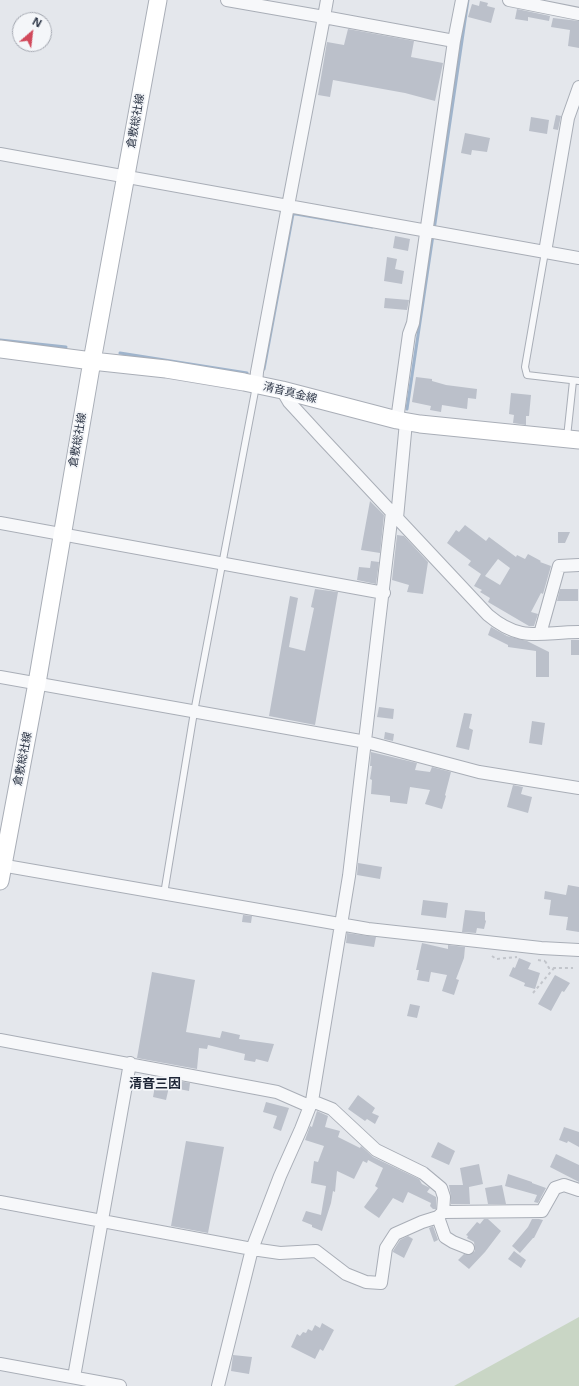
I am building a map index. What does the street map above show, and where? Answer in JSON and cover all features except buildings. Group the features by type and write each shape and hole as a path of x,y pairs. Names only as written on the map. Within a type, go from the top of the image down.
{"main road":[{"name":"倉敷総社線","path":"1,871 37,683 92,361 158,0"},
{"name":"清音真金線","path":"0,349 92,361 128,364 256,384 401,421 573,439"}],"street":[{"path":"227,0 454,41"},
{"path":"256,384 327,0"},
{"path":"218,1386 252,1249 262,1220 301,1129 310,1103 349,876 395,515 402,378 409,334 413,323 431,232 454,41 462,0"},
{"path":"509,0 579,14"},
{"path":"545,252 568,118 579,87"},
{"path":"0,154 579,258"},
{"path":"282,390 289,402 323,439 488,615 499,624 509,630 521,634 579,632"},
{"path":"0,523 384,593"},
{"path":"540,634 559,566 579,565"},
{"path":"0,677 366,742 479,772 579,788"},
{"path":"1,871 164,894 368,928 542,948 579,950"},
{"path":"0,1040 130,1063 277,1092 332,1109 376,1150 423,1173 441,1188 444,1197 441,1215 445,1236 453,1242 468,1248"},
{"path":"74,1377 130,1063"},
{"path":"0,1202 252,1249 280,1253 316,1251 346,1274 366,1282 381,1283 386,1248 396,1234 441,1215 542,1211 555,1188 564,1185 579,1190"},
{"path":"0,1364 120,1386"}],"lane":[{"path":"545,252 525,367 527,375 576,381 573,439"},
{"path":"164,894 194,712 256,384"}],"path":[{"path":"542,948 548,968 573,968"},
{"path":"492,956 496,959 520,957"},
{"path":"532,958 545,961"},
{"path":"533,993 554,968"}],"green space":[{"path":"579,1317 579,1386 454,1386"}],"waterway":[{"path":"434,230 468,0"},
{"path":"264,369 293,214 372,227"},
{"path":"407,409 433,235"},
{"path":"0,340 66,347"},
{"path":"120,353 247,373"}],"district":[{"name":"清音三因","path":"155,1084"}]}
